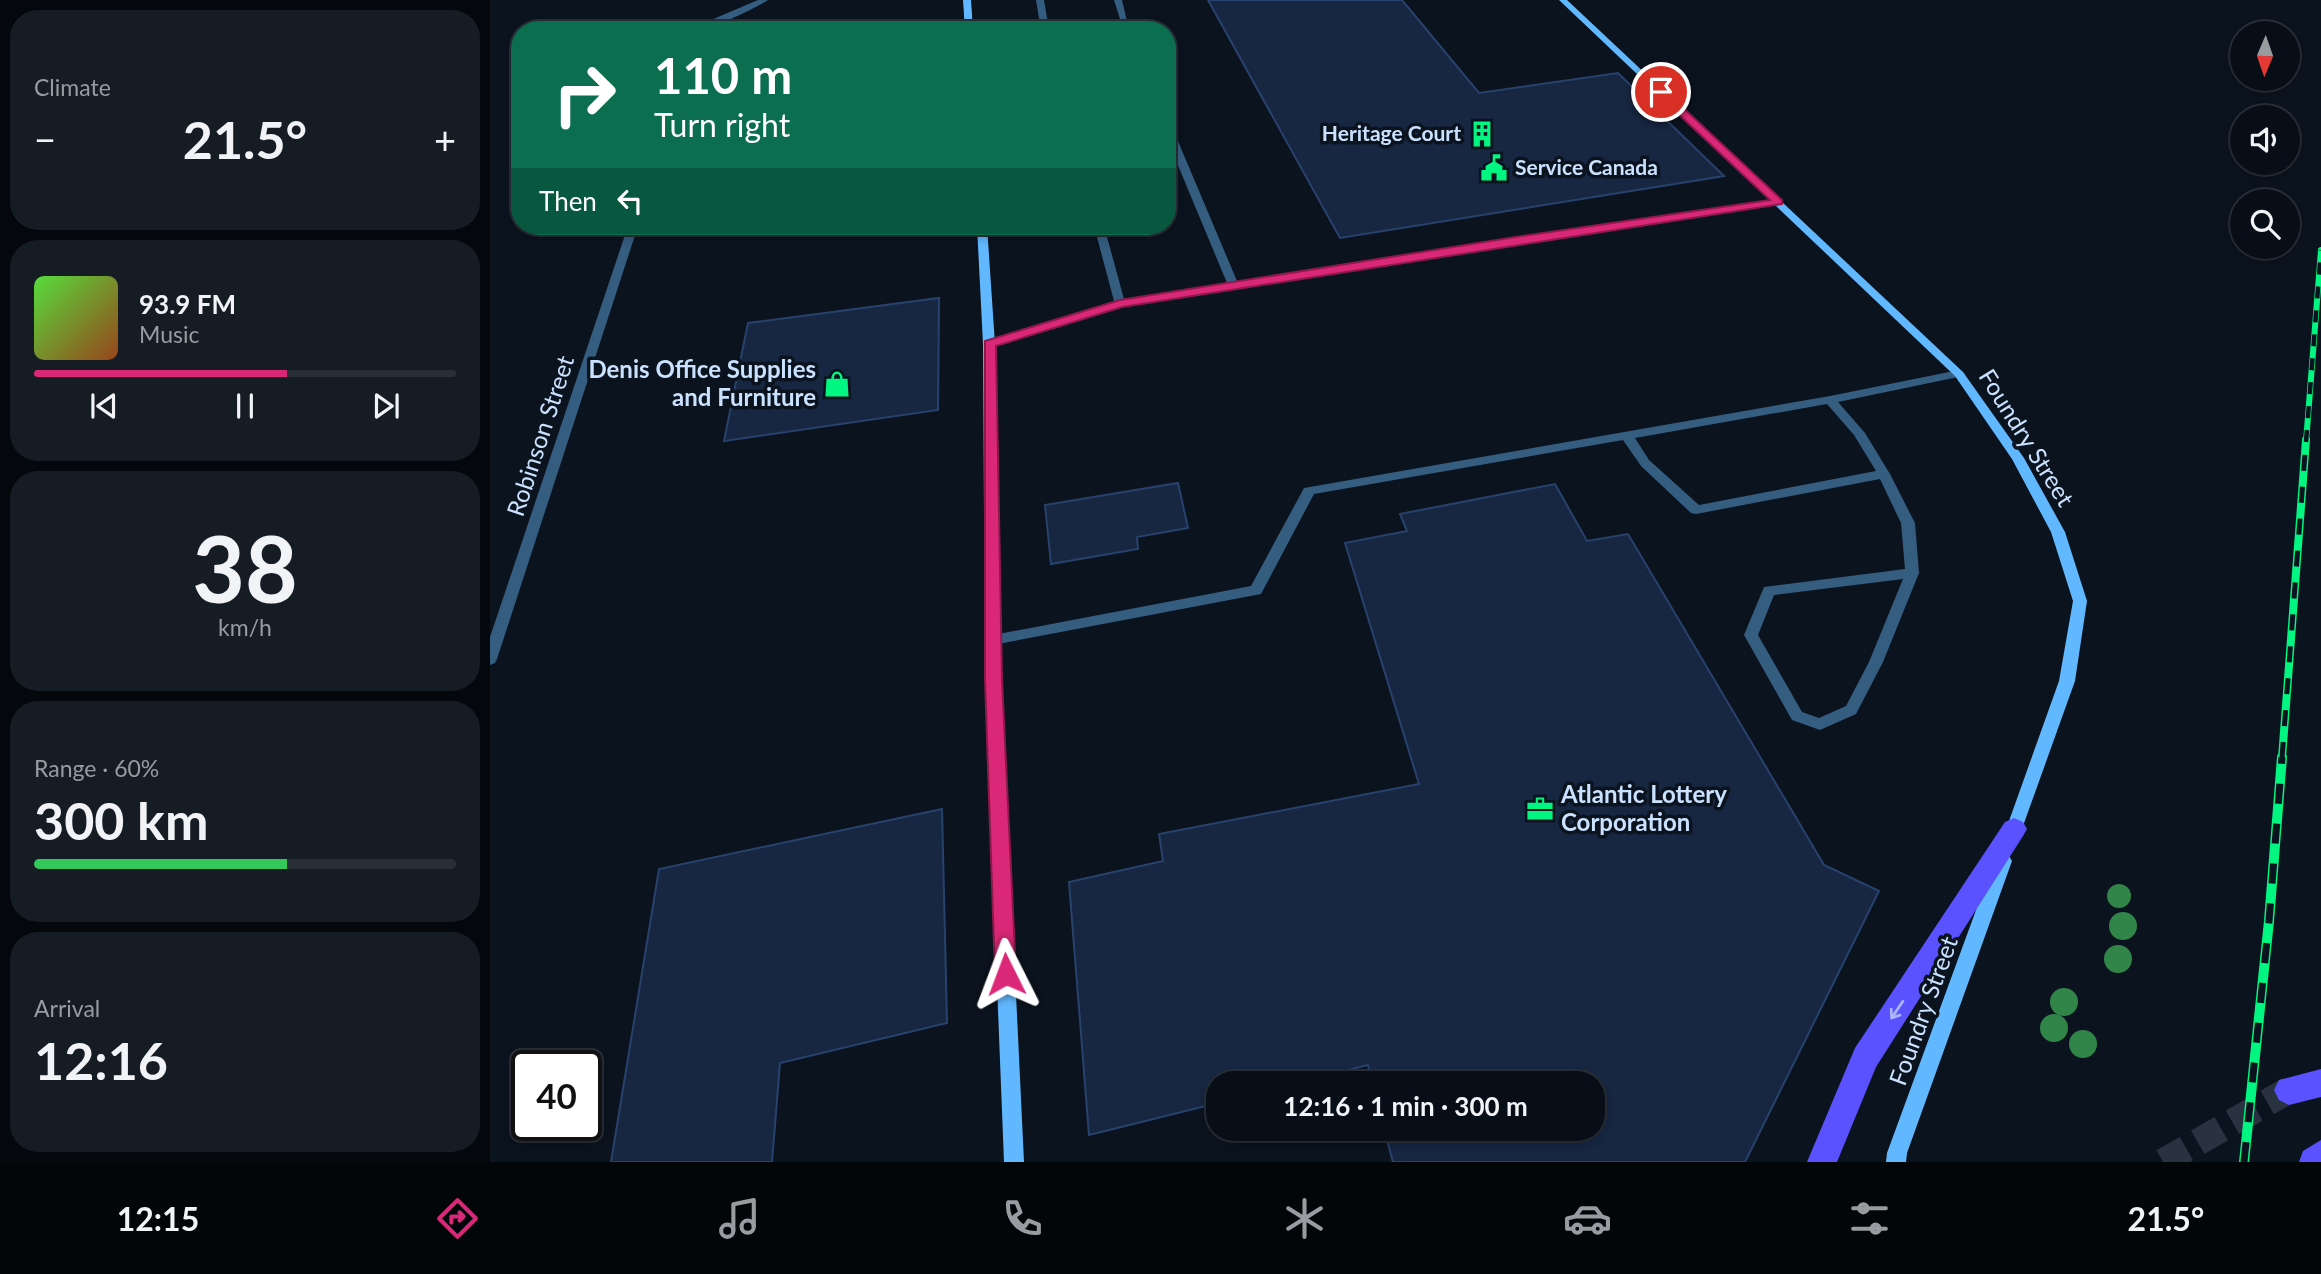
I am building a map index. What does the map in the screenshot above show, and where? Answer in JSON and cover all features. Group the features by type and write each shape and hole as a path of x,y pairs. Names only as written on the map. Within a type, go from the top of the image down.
{"main road":[{"path":"1822,1162 1865,1058 2014,829"},
{"path":"2289,1090 2321,1083"},
{"path":"2315,1162 2321,1155"}],"street":[{"path":"717,21 764,0"},
{"path":"967,0 968,21"},
{"path":"1040,0 1044,21"},
{"path":"1118,0 1124,21"},
{"name":"Foundry Street","path":"1563,0 1959,374 2018,458 2058,532 2080,601 2067,681 1896,1162"},
{"path":"1176,149 1233,285"},
{"path":"989,344 1120,303 1778,202"},
{"name":"Robinson Street","path":"490,659 630,235"},
{"path":"983,235 989,344 993,640 1014,1162"},
{"path":"1101,235 1120,303"},
{"path":"993,640 1256,590 1310,491 1830,400 1959,374"},
{"path":"1830,400 1859,433 1884,474 1908,523 1912,573 1876,662 1851,710 1820,723 1797,716 1751,635 1769,591 1912,573"},
{"path":"1627,436 1645,463 1696,510 1884,474"}],"building":[{"name":"Heritage Court","path":"1208,0 1402,0 1479,93 1618,73 1724,176 1340,238"},
{"name":"Denis Office Supplies and Furniture","path":"939,298 938,410 724,441 748,323"},
{"path":"1178,483 1188,528 1137,537 1138,549 1051,564 1045,505"},
{"name":"Atlantic Lottery Corporation","path":"1555,484 1587,541 1628,534 1824,865 1879,891 1745,1162 1393,1162 1387,1141 1605,1141 1605,1071 1369,1071 1368,1065 1344,1071 1206,1071 1206,1106 1089,1135 1069,882 1163,861 1159,834 1419,784 1345,543 1407,531 1400,514"},
{"path":"942,809 947,1023 780,1063 772,1162 611,1162 659,869"}],"tunnel":[{"path":"2163,1162 2289,1090"}],"railway":[{"path":"2306,442 2321,250"},
{"path":"2282,758 2306,440"},
{"path":"2244,1162 2269,921 2282,757"}],"place":[{"name":"Heritage Court","path":"1482,134"},
{"name":"Service Canada","path":"1494,168"},
{"name":"Denis Office Supplies and Furniture","path":"837,384"},
{"name":"Atlantic Lottery Corporation","path":"1540,809"}],"route":[{"path":"1006,974 993,680 989,344 1120,303 1522,239 1778,202 1661,92"}]}
